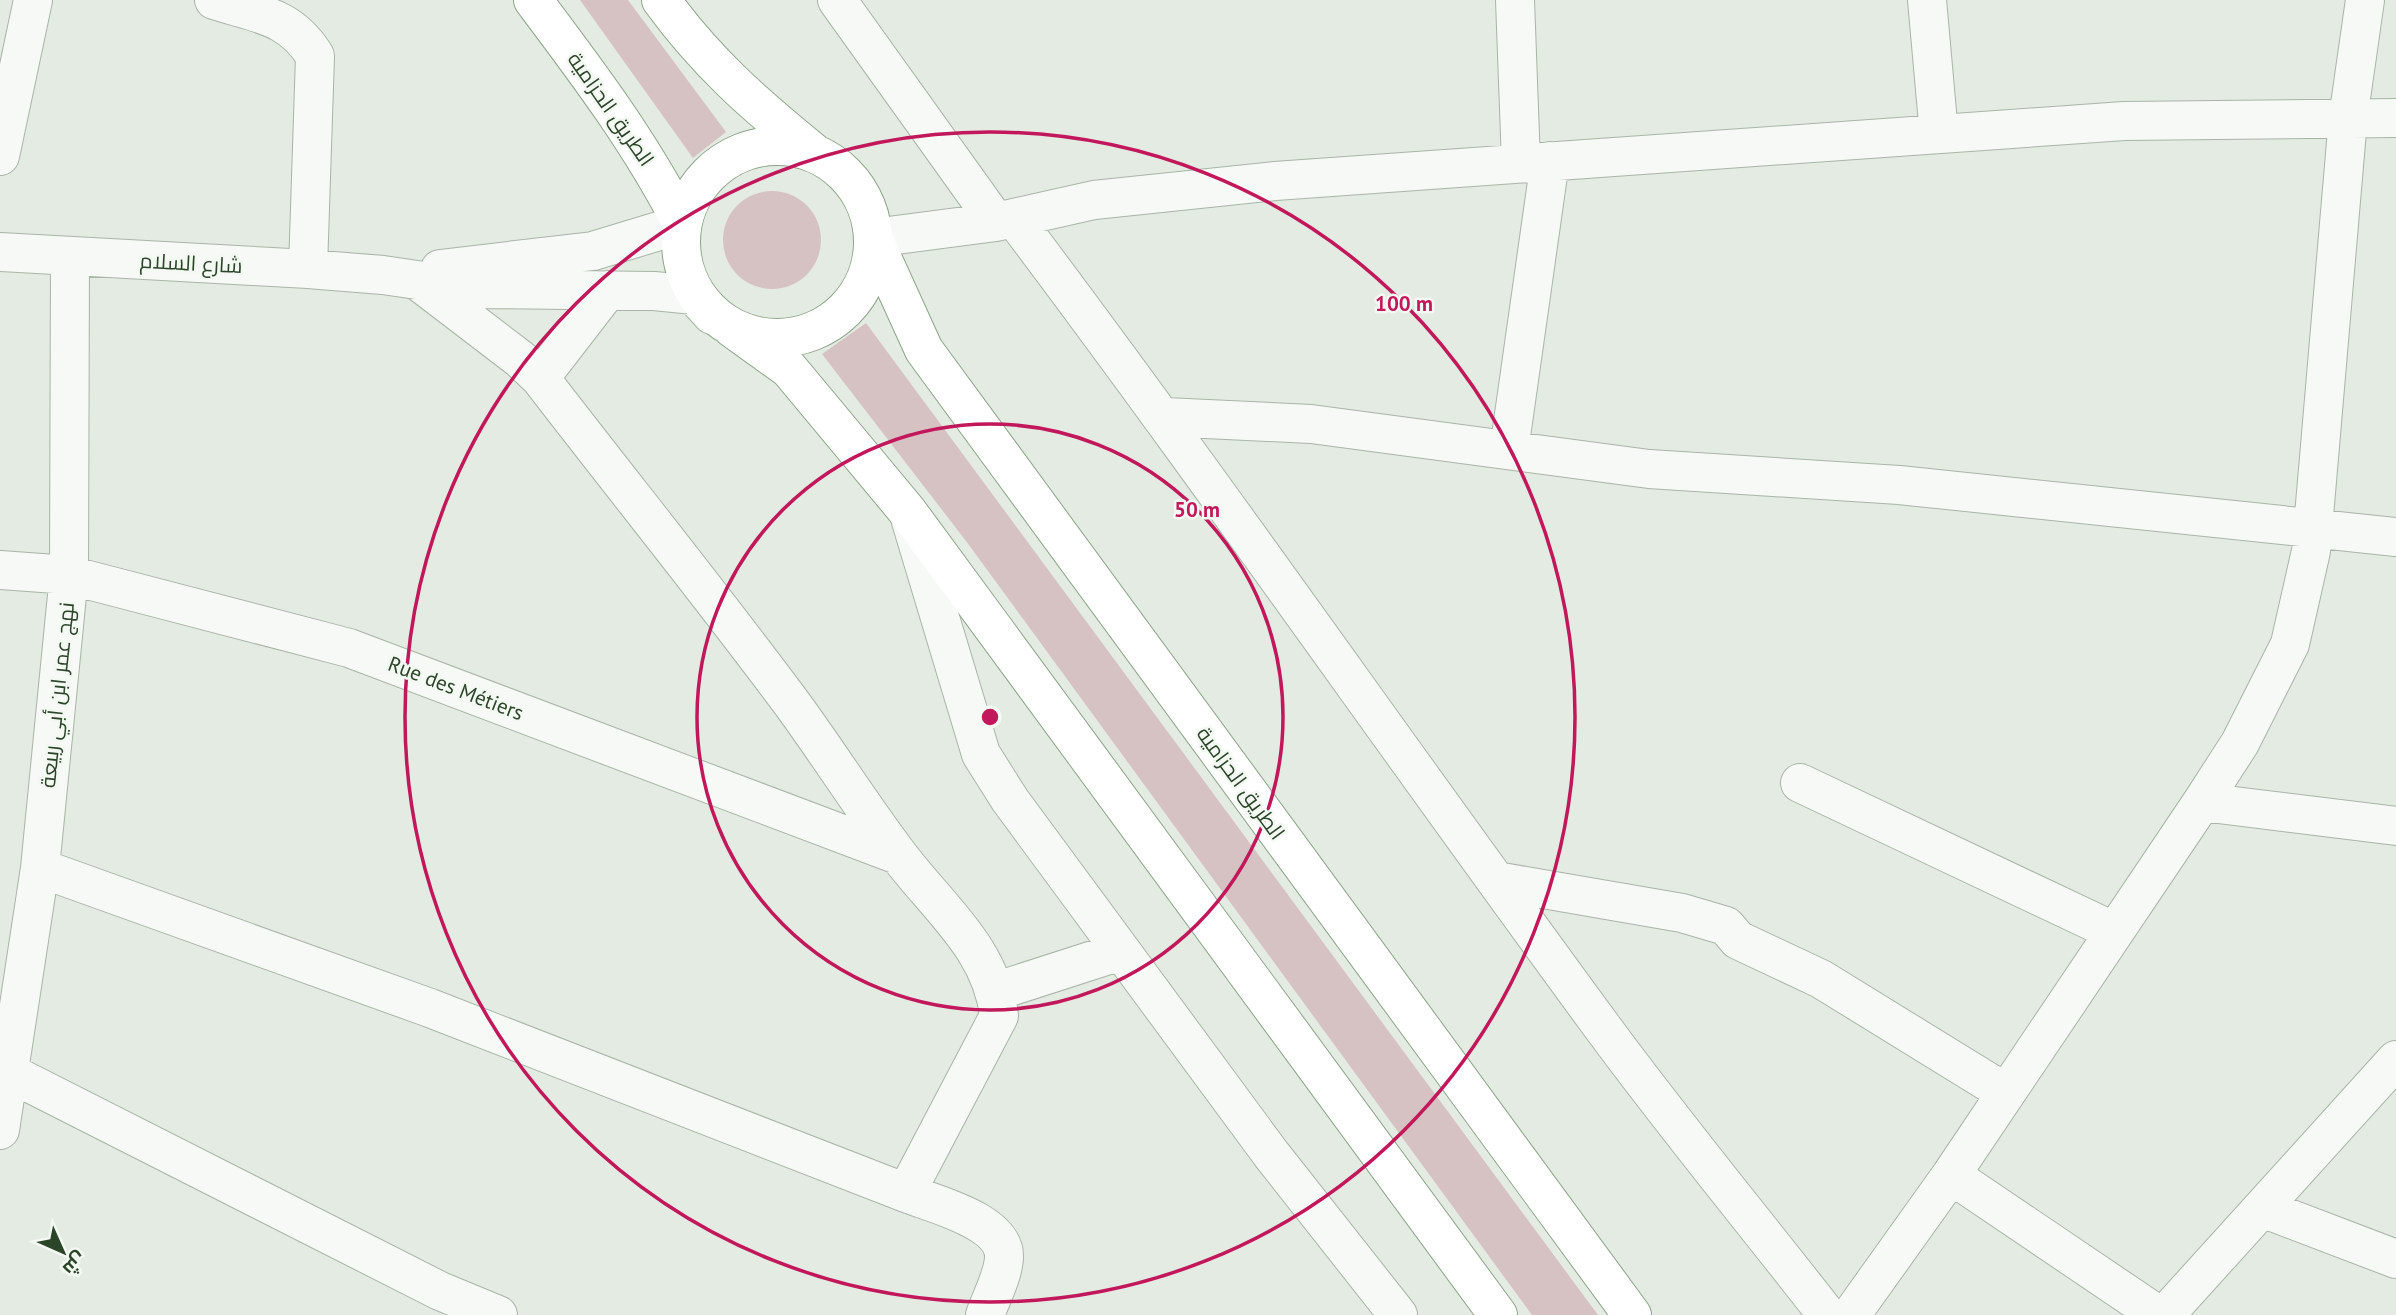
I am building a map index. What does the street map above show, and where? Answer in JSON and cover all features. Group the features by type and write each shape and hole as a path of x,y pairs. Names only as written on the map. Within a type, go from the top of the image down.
{"highway":[{"name":"الطريق الحزامية","path":"533,0 641,150 682,224"},
{"name":"الطريق الحزامية","path":"662,0 683,29 736,89 813,152 838,166 858,188 870,214 873,238 869,275 852,303 827,325 796,337 764,339 722,322"},
{"name":"الطريق الحزامية","path":"813,152 782,145 751,148 723,162 700,183 682,224 680,249 685,274 696,296 722,322 789,369 908,512 1498,1315"},
{"name":"الطريق الحزامية","path":"873,238 924,350 1632,1315"}],"street":[{"path":"0,156 33,0"},
{"path":"214,0 276,19 302,34 315,56 308,269"},
{"path":"837,0 1005,220 1164,418 1606,1032 1827,1315"},
{"path":"1509,450 1535,162 1515,0"},
{"path":"1927,0 1939,134"},
{"path":"1851,1315 1951,1175 2202,802 2239,743 2290,644 2313,530 2348,119 2365,0"},
{"path":"873,238 1005,220 1094,200 1275,181 2124,121 2396,117"},
{"name":"شارع السلام","path":"401,278 593,251 682,224"},
{"name":"شارع السلام","path":"0,252 308,269 478,289 608,290 694,295 722,322"},
{"name":"نهج عمر ابن أبي ربيعة","path":"0,1130 5,1070 40,868 69,575 70,256"},
{"path":"401,278 520,359 540,378 786,696 898,855 965,933 997,991 999,1016 905,1193"},
{"path":"540,378 608,290"},
{"path":"1164,418 1311,424 1649,469 1899,485 2396,537"},
{"path":"908,512 981,754 1010,800 1271,1154 1398,1315"},
{"name":"Rue des Métiers","path":"0,570 69,575 349,648 898,855"},
{"path":"1800,783 2113,931"},
{"path":"2202,802 2396,826"},
{"path":"40,868 430,1008 988,1226 1000,1240 1004,1258 985,1315"},
{"path":"1496,881 1682,913 1726,926 1738,940 1821,979 2006,1093"},
{"path":"997,991 1121,951"},
{"path":"2165,1315 2396,1060"},
{"path":"5,1070 428,1303 498,1315"},
{"path":"1951,1175 2158,1315"},
{"path":"2262,1208 2396,1259"}],"shaded area":[{"path":"580,0 628,0 726,132 693,158"},
{"path":"772,191 791,195 807,205 817,221 821,240 817,259 807,275 791,285 772,289 753,285 737,275 727,259 723,240 727,221 737,205 753,195"},
{"path":"866,323 1598,1315 1532,1315 966,541 822,354"}]}
